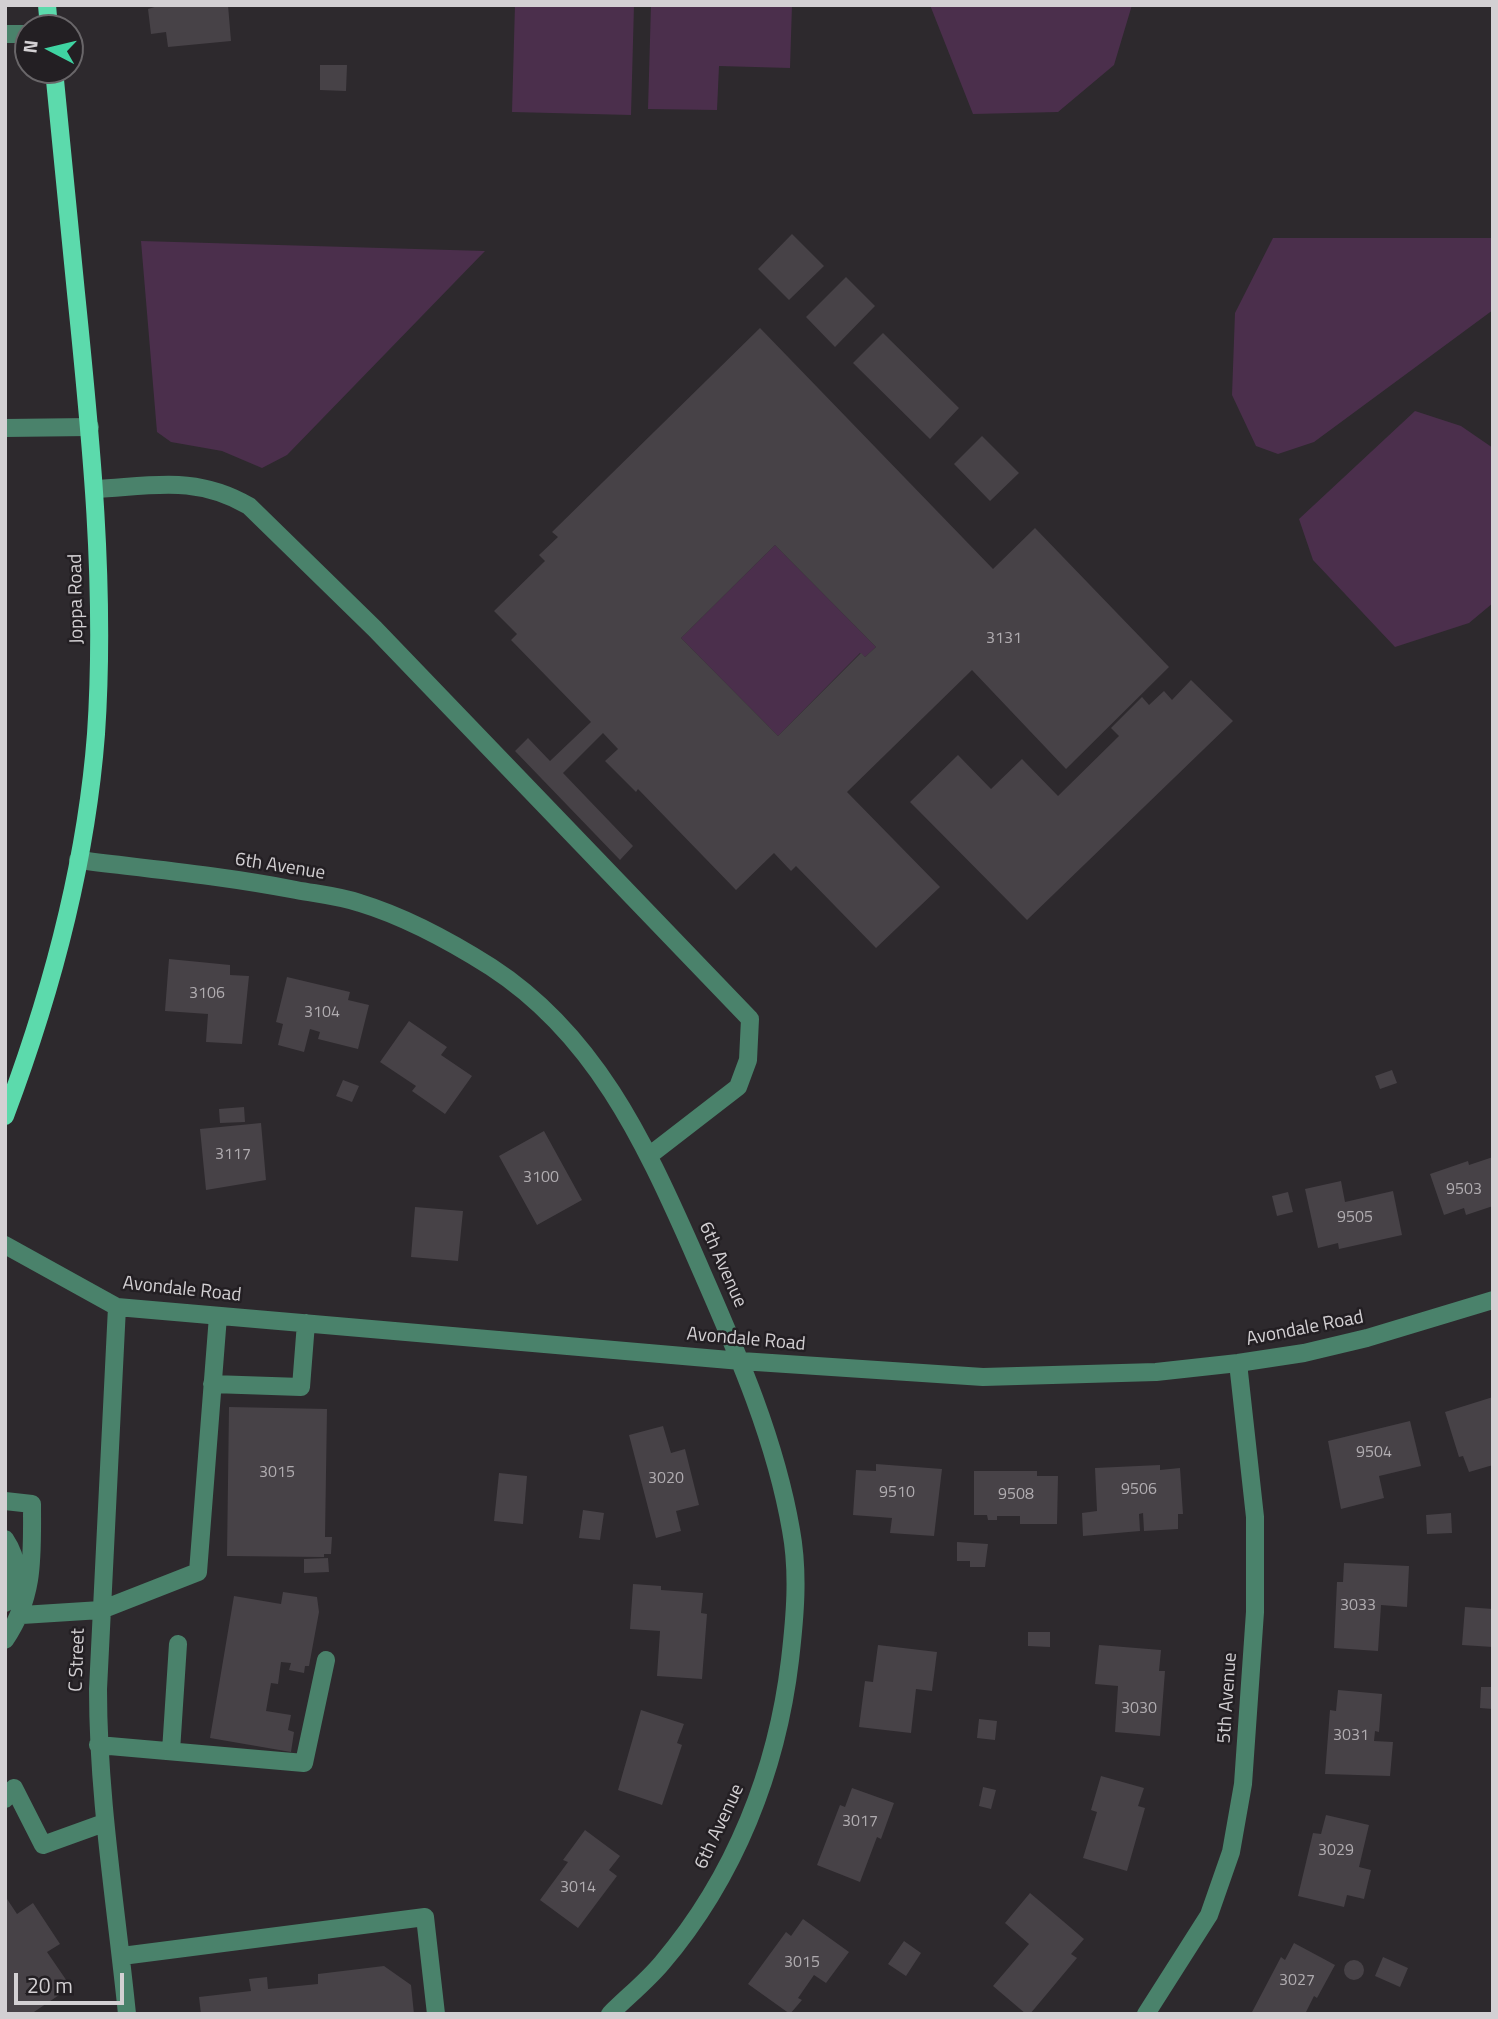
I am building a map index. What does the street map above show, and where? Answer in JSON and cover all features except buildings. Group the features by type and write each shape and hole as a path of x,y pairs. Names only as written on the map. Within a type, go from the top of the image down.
{"main road":[{"name":"Joppa Road","path":"5,1116 53,974 78,860 96,736 99,635 95,489 55,84"}],"street":[{"path":"5,428 90,427"},
{"path":"95,489 188,484 230,496 249,506 375,629 750,1019 748,1060 738,1087 650,1156"},
{"name":"6th Avenue","path":"78,860 266,884 357,901 420,928 492,968 524,992 559,1026 614,1090 650,1156 741,1361 779,1473 792,1533 795,1620 780,1728 765,1780 739,1842 710,1897 662,1964 610,2014"},
{"name":"Avondale Road","path":"5,1245 117,1307 741,1361 983,1377 1132,1373 1238,1363 1304,1353 1367,1338 1493,1300"},
{"name":"C Street","path":"117,1307 101,1610 98,1745 104,1823 127,2014"},
{"path":"22,1615 101,1610 198,1572 218,1315"},
{"path":"212,1384 301,1387 306,1323"},
{"name":"5th Avenue","path":"1146,2014 1209,1915 1231,1852 1243,1784 1255,1612 1255,1517 1238,1363"},
{"path":"5,1501 32,1504 32,1562 22,1615 5,1640"},
{"path":"5,1539 16,1556 18,1568 5,1604"},
{"path":"171,1751 178,1644"},
{"path":"98,1745 304,1763 327,1660"},
{"path":"5,1799 14,1788 43,1845 104,1823"},
{"path":"122,1956 425,1917 436,2014"}],"shaded area":[{"path":"515,5 634,5 631,115 512,112"},
{"path":"651,5 792,5 790,68 719,66 717,110 648,109"},
{"path":"930,5 1132,5 1114,65 1058,112 973,114"},
{"path":"1273,238 1493,238 1493,310 1314,442 1278,454 1256,446 1232,395 1235,313"},
{"path":"141,241 485,251 287,455 262,468 222,451 171,442 157,432"},
{"path":"1415,411 1461,426 1493,448 1493,603 1469,623 1395,647 1313,560 1299,519"},
{"path":"775,545 876,647 865,657 860,653 778,736 681,638"}]}
